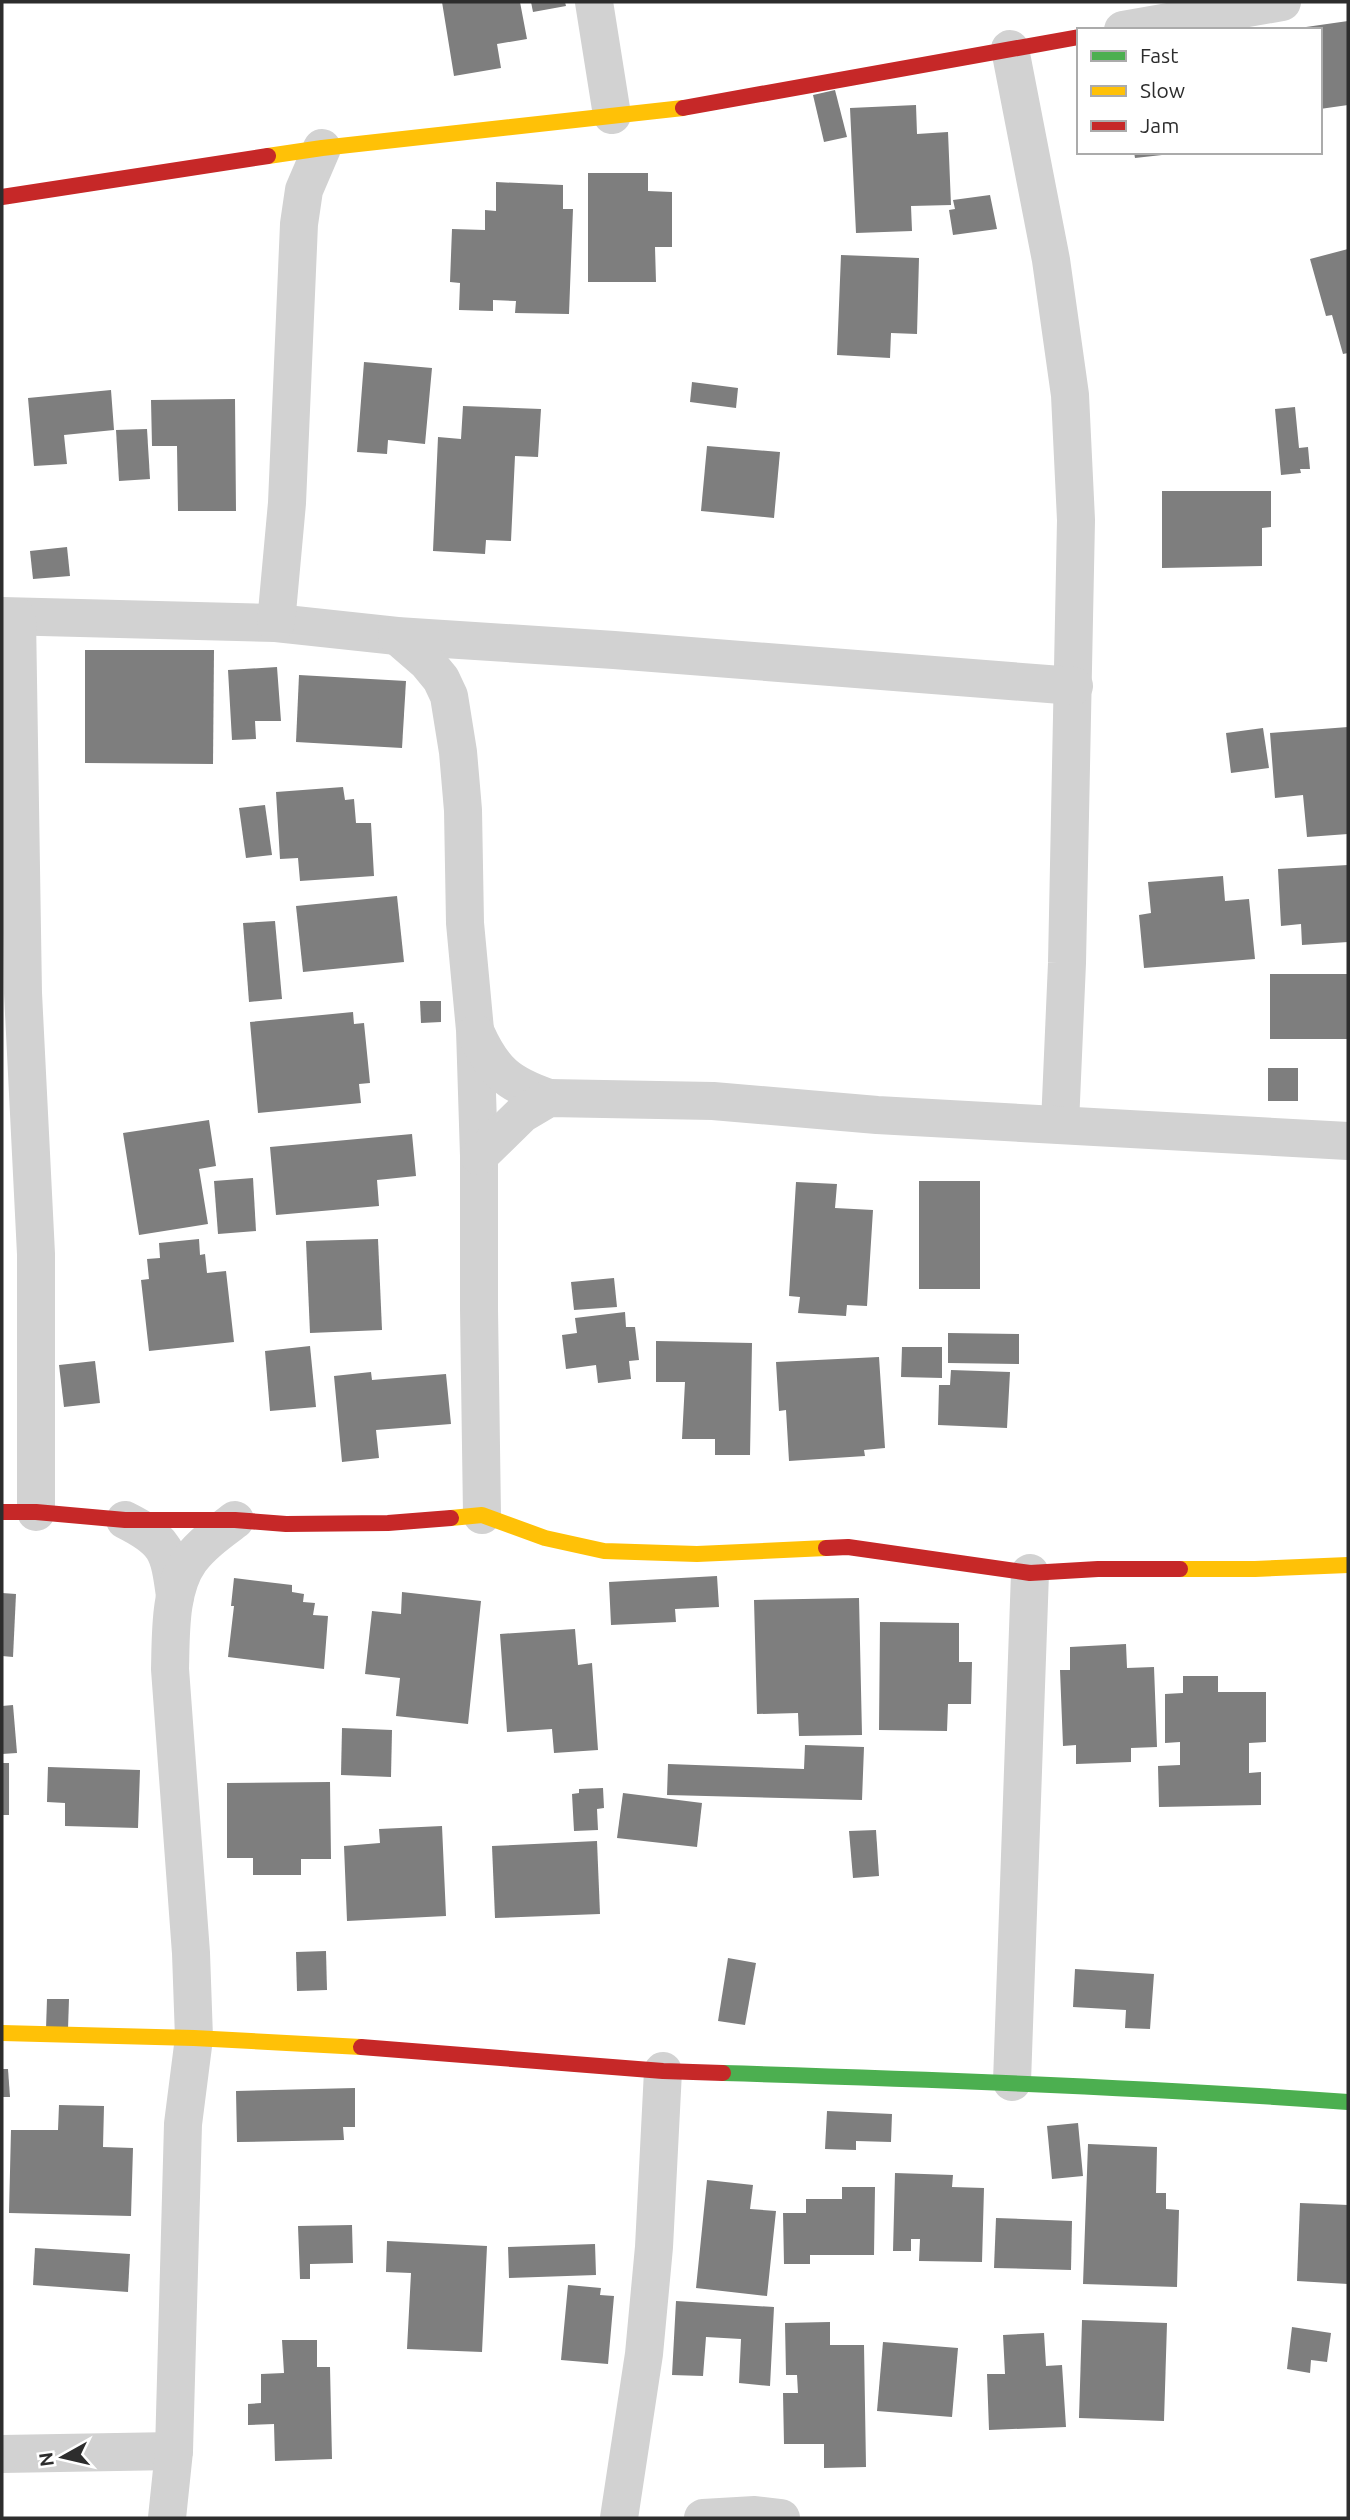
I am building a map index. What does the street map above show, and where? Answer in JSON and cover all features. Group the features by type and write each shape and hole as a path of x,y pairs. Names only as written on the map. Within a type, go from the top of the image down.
{"street":[{"path":"594,2 612,115"},
{"path":"1135,28 1282,2"},
{"path":"2,197 322,148 696,106 1077,37"},
{"path":"1010,49 1051,260 1070,395 1076,520 1074,686 1060,1124"},
{"path":"276,623 286,503 299,224 304,190 322,148"},
{"path":"1074,686 397,636 276,623 9,616 14,1070 36,1254 19,1512 125,1520 235,1520 286,1524 388,1522 482,1515 545,1538 604,1551 697,1554 848,1547 1030,1573 1098,1569 1255,1569 1348,1565"},
{"path":"397,636 442,679 449,695 458,752 463,810 465,923 475,1030 480,1156 478,1309 482,1515"},
{"path":"449,695 461,667 472,656 498,643"},
{"path":"475,1030 487,1058 506,1079 548,1098 713,1101 877,1115 1348,1141"},
{"path":"480,1156 522,1114 548,1098"},
{"path":"125,1520 150,1532 162,1545 170,1563 175,1596"},
{"path":"167,2518 174,2451 183,2124 194,2038 191,1952 170,1668 171,1630 175,1596 188,1562 207,1541 235,1520"},
{"path":"1012,2082 1030,1573"},
{"path":"2,2032 317,2044 663,2071 1012,2082 1200,2091 1348,2102"},
{"path":"619,2518 644,2354 654,2247 663,2071"},
{"path":"2,2454 174,2451"},
{"path":"703,2518 754,2515 781,2518"}],"building":[{"path":"442,2 520,2 527,39 497,44 501,68 454,76"},
{"path":"531,2 565,2 566,6 533,12"},
{"path":"1348,21 1348,105 1322,109 1322,28 1299,28"},
{"path":"835,90 847,137 824,142 813,95"},
{"path":"916,105 917,134 948,132 951,205 911,206 912,231 856,233 850,108"},
{"path":"1134,154 1171,154 1135,158"},
{"path":"588,173 648,173 648,191 672,192 672,247 655,247 656,282 588,282"},
{"path":"496,182 563,185 563,209 573,209 569,314 515,313 516,301 493,300 493,311 459,310 460,283 450,282 452,229 485,230 485,210 496,211"},
{"path":"990,195 997,229 953,235 949,210 955,209 953,200"},
{"path":"1348,249 1348,353 1343,354 1332,315 1326,316 1310,259"},
{"path":"841,255 919,258 917,334 891,333 890,358 837,355"},
{"path":"364,362 432,368 425,444 388,440 387,454 357,452"},
{"path":"692,382 738,388 736,408 690,402"},
{"path":"111,390 114,430 64,435 67,464 34,466 28,398"},
{"path":"235,399 236,511 178,511 177,446 152,446 151,400"},
{"path":"463,406 541,409 538,457 515,456 511,541 486,540 485,554 433,551 438,437 461,439"},
{"path":"1295,407 1299,448 1308,447 1310,469 1281,475 1275,409"},
{"path":"147,429 150,479 119,481 116,430"},
{"path":"707,446 780,452 774,518 701,511"},
{"path":"1162,491 1271,491 1271,527 1262,528 1262,566 1162,568"},
{"path":"67,547 70,576 33,579 30,551"},
{"path":"85,650 214,650 213,764 85,763"},
{"path":"277,667 281,721 255,721 256,739 232,740 228,670"},
{"path":"299,675 406,681 402,748 296,742"},
{"path":"1348,727 1348,834 1307,837 1303,795 1275,798 1270,733"},
{"path":"1263,728 1269,768 1231,773 1226,733"},
{"path":"343,787 345,800 354,799 356,823 371,823 374,876 300,881 298,858 280,859 276,792"},
{"path":"265,805 272,855 246,858 239,808"},
{"path":"1348,865 1348,942 1302,945 1301,924 1281,926 1278,869"},
{"path":"1223,876 1225,901 1249,899 1255,959 1144,968 1139,915 1151,913 1148,882"},
{"path":"397,896 404,962 303,972 296,906"},
{"path":"275,921 282,999 249,1002 243,923"},
{"path":"1270,974 1348,974 1348,1039 1270,1039"},
{"path":"420,1001 441,1001 441,1022 421,1023"},
{"path":"353,1012 354,1024 364,1023 370,1083 359,1084 361,1103 258,1113 250,1022"},
{"path":"1268,1068 1298,1068 1298,1101 1268,1101"},
{"path":"209,1120 216,1166 199,1169 208,1224 139,1235 123,1133"},
{"path":"412,1134 416,1176 377,1180 379,1206 276,1215 270,1147"},
{"path":"253,1178 256,1231 218,1234 214,1181"},
{"path":"919,1181 980,1181 980,1289 919,1289"},
{"path":"796,1182 837,1184 835,1208 873,1210 867,1306 847,1305 846,1316 798,1313 800,1297 789,1296"},
{"path":"199,1239 200,1255 205,1254 207,1273 226,1271 234,1342 149,1351 141,1280 149,1279 147,1259 160,1258 159,1243"},
{"path":"378,1239 382,1330 310,1333 306,1241"},
{"path":"614,1278 617,1307 574,1310 571,1282"},
{"path":"625,1312 626,1327 635,1327 639,1360 629,1361 631,1379 598,1383 596,1365 566,1369 562,1335 577,1333 575,1318"},
{"path":"948,1333 1019,1334 1019,1364 948,1363"},
{"path":"656,1341 752,1343 750,1455 715,1455 715,1439 682,1439 685,1382 656,1382"},
{"path":"310,1346 316,1407 270,1411 265,1351"},
{"path":"902,1347 942,1347 942,1378 901,1377"},
{"path":"879,1357 885,1448 864,1450 865,1456 789,1461 786,1410 779,1411 776,1362"},
{"path":"95,1361 100,1403 64,1407 59,1365"},
{"path":"951,1370 1010,1372 1007,1428 938,1425 939,1385 950,1385"},
{"path":"371,1372 372,1380 446,1374 451,1424 376,1430 379,1458 342,1462 334,1376"},
{"path":"717,1576 719,1607 675,1609 676,1622 611,1625 609,1582"},
{"path":"234,1578 292,1585 292,1592 304,1594 303,1602 315,1603 313,1615 328,1616 324,1669 228,1657 234,1606 231,1606"},
{"path":"402,1592 481,1601 468,1724 396,1716 400,1678 365,1674 372,1611 401,1614"},
{"path":"2,1593 16,1594 13,1657 2,1656"},
{"path":"859,1598 862,1735 799,1736 798,1713 757,1714 754,1600"},
{"path":"880,1622 959,1623 959,1662 972,1662 971,1704 948,1704 947,1731 879,1730"},
{"path":"575,1629 578,1665 592,1663 598,1750 554,1753 552,1729 507,1732 500,1634"},
{"path":"1126,1644 1127,1668 1154,1667 1157,1747 1131,1748 1131,1762 1076,1764 1076,1745 1063,1746 1060,1670 1070,1670 1070,1647"},
{"path":"1183,1676 1218,1676 1218,1692 1266,1692 1266,1742 1249,1743 1249,1773 1261,1772 1261,1805 1159,1807 1158,1766 1180,1765 1180,1742 1165,1743 1165,1694 1183,1693"},
{"path":"13,1705 17,1753 2,1754 2,1706"},
{"path":"342,1728 392,1730 391,1777 341,1775"},
{"path":"805,1745 864,1747 862,1800 667,1795 668,1764 804,1769"},
{"path":"2,1763 9,1763 9,1815 2,1815"},
{"path":"48,1767 140,1770 138,1828 65,1826 65,1803 47,1802"},
{"path":"330,1782 331,1859 301,1859 301,1875 253,1875 253,1858 227,1858 227,1783"},
{"path":"603,1788 604,1808 597,1809 598,1830 574,1831 572,1794 579,1793 579,1789"},
{"path":"623,1793 702,1803 697,1847 617,1838"},
{"path":"442,1826 446,1916 347,1921 344,1846 380,1843 379,1829"},
{"path":"876,1830 879,1876 853,1878 849,1831"},
{"path":"597,1841 600,1914 495,1918 492,1846"},
{"path":"326,1951 327,1990 297,1991 296,1952"},
{"path":"728,1958 756,1963 745,2025 718,2021"},
{"path":"1075,1969 1154,1974 1150,2029 1125,2028 1126,2010 1073,2007"},
{"path":"47,1999 69,1999 68,2029 46,2029"},
{"path":"2,2069 8,2069 10,2097 2,2097"},
{"path":"355,2088 355,2127 343,2127 344,2140 237,2142 236,2091"},
{"path":"59,2105 104,2106 103,2147 133,2148 131,2216 9,2213 11,2130 58,2130"},
{"path":"827,2111 892,2114 891,2142 856,2141 856,2150 825,2149"},
{"path":"1078,2123 1083,2176 1052,2179 1047,2126"},
{"path":"1088,2144 1157,2147 1156,2193 1166,2193 1166,2209 1179,2210 1177,2287 1083,2284"},
{"path":"895,2173 953,2175 952,2187 984,2188 982,2262 919,2261 920,2239 911,2239 911,2251 893,2251"},
{"path":"707,2180 753,2185 750,2209 776,2211 767,2296 696,2288"},
{"path":"842,2187 875,2187 874,2255 810,2255 810,2264 784,2264 783,2213 806,2213 806,2199 842,2199"},
{"path":"1300,2203 1348,2205 1348,2284 1297,2281"},
{"path":"996,2218 1072,2221 1071,2270 994,2268"},
{"path":"352,2225 353,2263 310,2264 310,2279 300,2279 298,2226"},
{"path":"387,2241 487,2246 482,2352 407,2349 411,2273 386,2272"},
{"path":"595,2244 596,2275 509,2278 508,2247"},
{"path":"35,2248 130,2254 128,2292 33,2285"},
{"path":"568,2285 601,2288 600,2295 614,2296 608,2364 561,2360"},
{"path":"676,2301 774,2307 770,2386 739,2383 741,2339 706,2337 703,2376 672,2375"},
{"path":"1082,2320 1167,2323 1164,2421 1079,2418"},
{"path":"830,2322 830,2345 864,2345 866,2467 824,2468 824,2444 784,2444 783,2393 798,2393 797,2375 786,2375 785,2323"},
{"path":"1292,2327 1331,2333 1327,2362 1311,2360 1310,2373 1287,2369"},
{"path":"1044,2333 1046,2366 1062,2365 1066,2427 989,2430 987,2374 1005,2374 1003,2335"},
{"path":"282,2340 317,2340 317,2367 330,2367 332,2459 275,2461 274,2424 248,2425 248,2404 261,2403 261,2374 284,2373"},
{"path":"883,2342 958,2348 952,2417 877,2411"}],"traffic: fast":[{"path":"723,2073 1036,2084 1348,2102"}],"traffic: slow":[{"path":"268,156 683,108"},
{"path":"451,1518 482,1515 545,1538 604,1551 697,1554 826,1548"},
{"path":"1180,1569 1348,1565"},
{"path":"2,2033 194,2038 361,2047"}],"traffic: jam":[{"path":"683,108 1077,37"},
{"path":"2,197 268,156"},
{"path":"2,1512 36,1512 125,1520 235,1520 286,1524 388,1523 451,1518"},
{"path":"826,1548 848,1547 1030,1573 1098,1569 1180,1569"},
{"path":"361,2047 663,2071 723,2073"}]}
